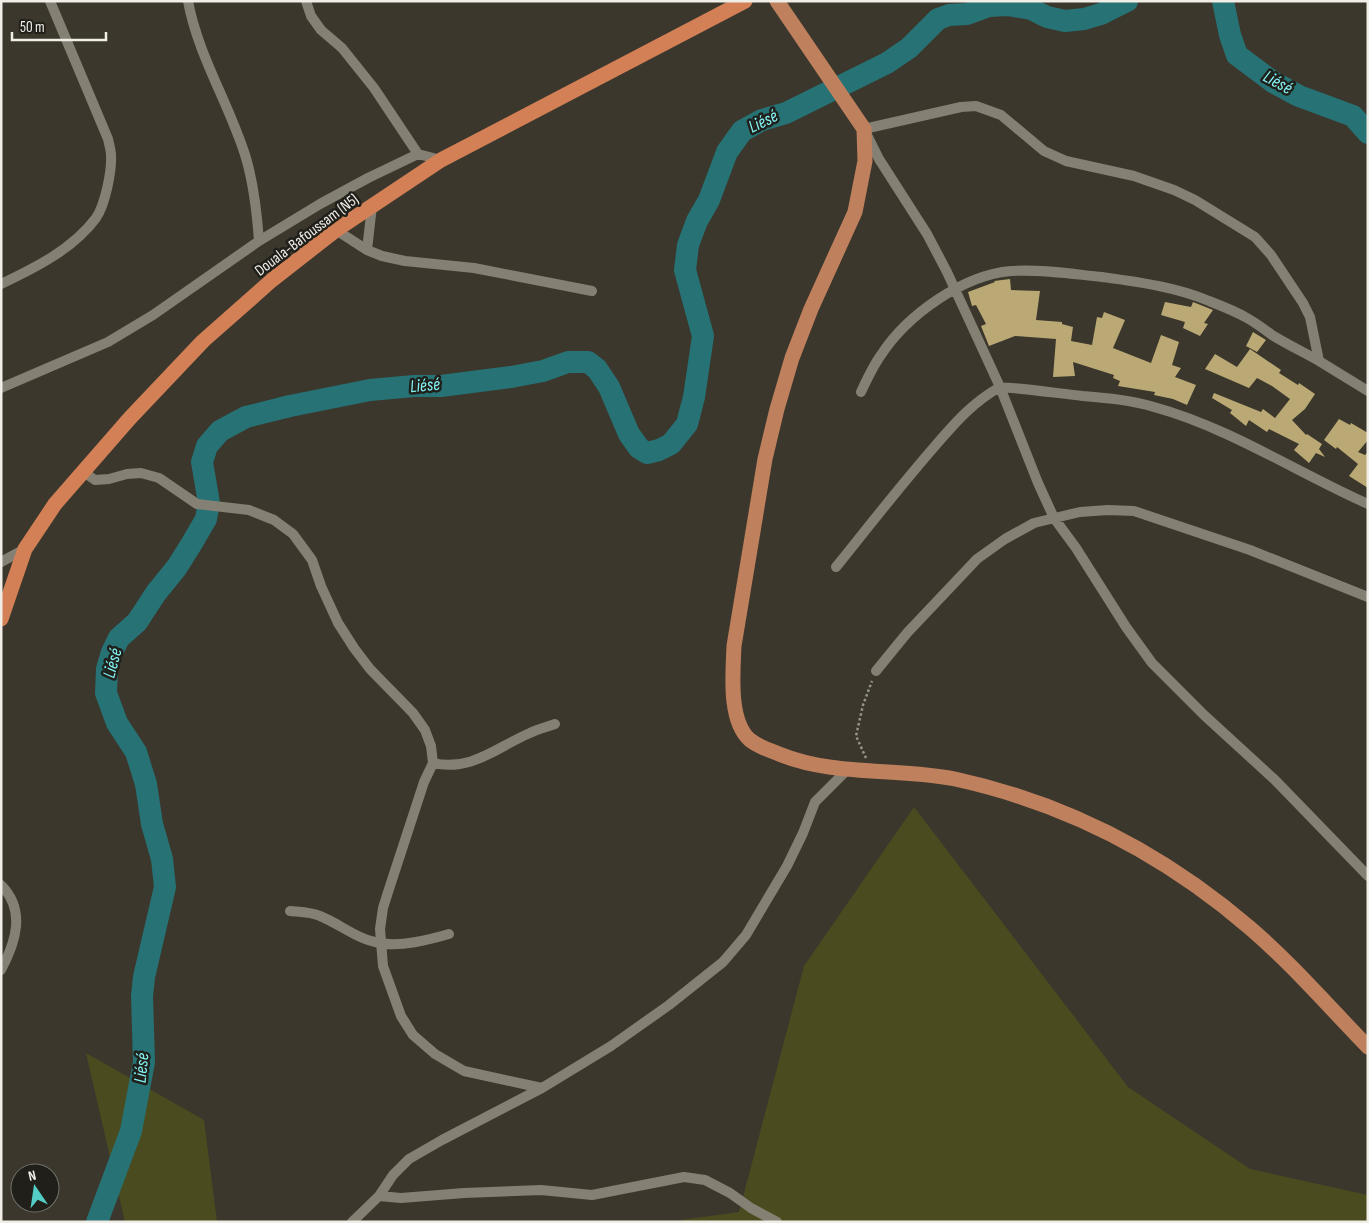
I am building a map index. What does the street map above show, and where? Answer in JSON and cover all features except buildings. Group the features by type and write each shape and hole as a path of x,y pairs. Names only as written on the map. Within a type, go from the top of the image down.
{"highway":[{"name":"Douala-Bafoussam (N5)","path":"1,619 25,549 55,504 130,418 203,341 265,286 336,230 442,160 745,1"}],"main road":[{"path":"777,1 864,129 865,162 855,212 810,309 792,358 777,409 764,469 734,646 732,673 734,709 741,727 748,738 762,748 799,763 848,770 937,776 1013,794 1061,811 1112,834 1164,863 1212,897 1252,929 1368,1047"}],"street":[{"path":"1,284 38,267 72,242 88,227 102,206 108,180 111,155 108,139 50,1"},
{"path":"188,1 203,52 246,158 254,194 259,241"},
{"path":"306,1 311,16 321,30 342,48 374,88 418,154"},
{"path":"1319,361 1310,317 1304,303 1271,255 1255,237 1195,200 1174,190 1134,176 1066,161 1044,151 1001,114 976,106 936,112 864,129 879,158 927,234 955,290 1000,387 1054,518 1076,548 1121,619 1152,663 1204,715 1275,780 1368,876"},
{"path":"1,388 108,342 153,315 259,241 328,199 368,178 418,154 442,160"},
{"path":"367,250 372,206"},
{"path":"336,230 367,250 382,256 405,261 474,268 592,291"},
{"path":"861,392 870,372 882,353 898,334 937,301 974,280 992,274 1012,271 1059,272 1118,279 1168,288 1207,300 1248,318 1273,335 1368,390"},
{"path":"836,566 894,494 967,411 984,396 1000,387 1127,401 1177,414 1224,432 1278,458 1335,490 1368,504"},
{"path":"82,471 96,480 141,473 159,478 197,504 222,505 249,510 274,520 293,534 312,560 321,586 338,623 354,648 370,669 413,713 425,730 431,746 433,764 424,782 383,908 380,929 383,966 401,1016 414,1035 435,1054 464,1071 542,1088"},
{"path":"876,671 907,633 977,559 1005,539 1034,523 1089,511 1134,512 1242,547 1367,594"},
{"path":"1,562 25,549"},
{"path":"433,764 444,766 460,765 480,759 529,733 555,724"},
{"path":"352,1222 379,1196 393,1175 409,1160 442,1140 542,1088 612,1046 724,962 746,935 783,874 803,833 815,802 848,770"},
{"path":"1,885 12,897 17,928 10,953 1,970"},
{"path":"290,911 318,915 342,926 361,938 380,944 422,941 449,934"},
{"path":"379,1196 401,1198 541,1190 592,1195 684,1177 705,1180 777,1222"}],"path":[{"path":"872,771 856,736 863,705 876,671"}],"green space":[{"path":"914,807 1128,1087 1250,1169 1368,1195 1368,1222 667,1222 739,1212 804,966"},
{"path":"86,1053 204,1120 217,1222 125,1222"}],"waterway":[{"name":"Liésé","path":"97,1222 131,1131 144,1062 142,996 144,977 165,887 162,859 152,824 146,784 136,752 117,723 106,693 107,669 119,638 137,622 156,593 177,567 206,519 209,503 202,462 207,446 220,431 246,417 290,406 370,390 414,386 441,386 543,371 568,362 588,362 597,369 609,387 629,434 639,448 647,453 659,450 671,444 687,424 694,397 703,336 685,270 688,245 697,221 709,200 727,152 742,131 762,120 786,113 887,63 909,48 938,19 949,15 967,14 989,6 1008,5 1031,9 1047,17 1065,21 1084,19 1101,14 1127,1"},
{"name":"Liésé","path":"1223,1 1230,35 1237,55 1273,82 1299,96 1353,116 1368,133"}]}
